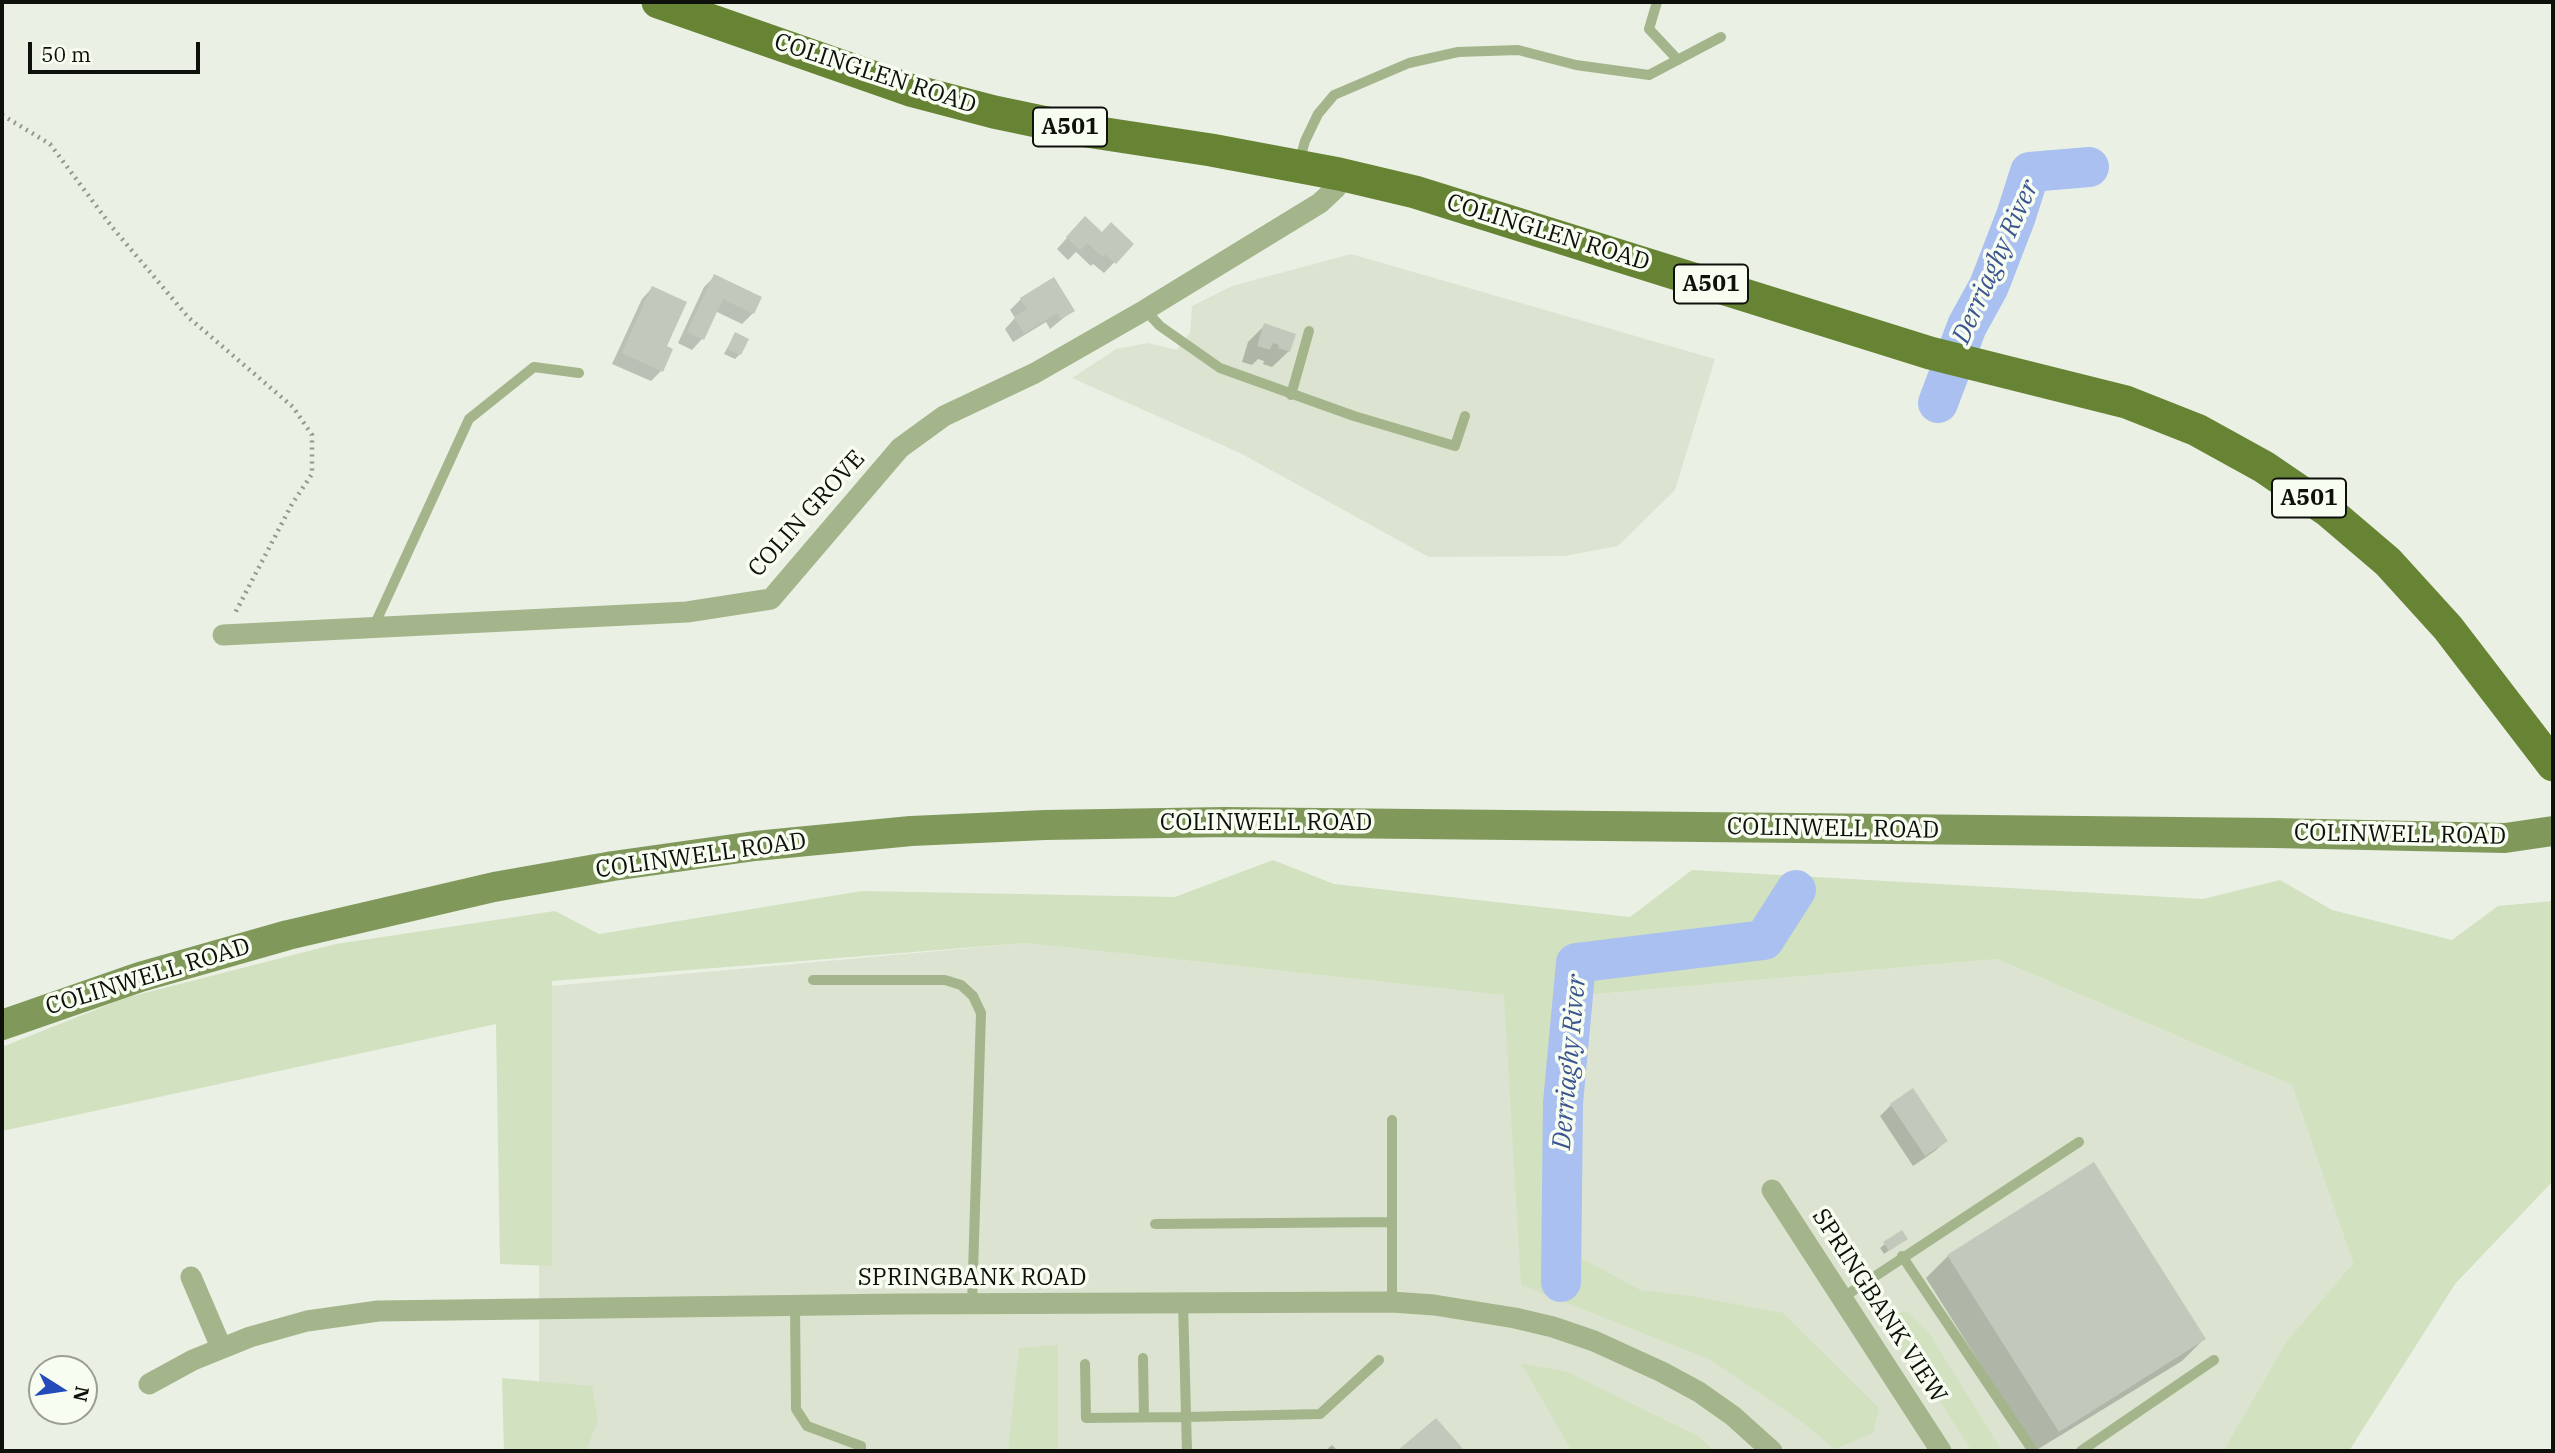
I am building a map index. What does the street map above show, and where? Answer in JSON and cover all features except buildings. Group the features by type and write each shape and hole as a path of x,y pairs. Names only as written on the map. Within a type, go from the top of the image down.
{"main road":[{"name":"COLINGLEN ROAD","path":"658,2 910,90 995,112 1080,130 1339,174 1479,210 1930,353 2126,402 2197,430 2264,467 2327,510 2388,562 2448,628 2553,765"}],"street":[{"name":"COLIN GROVE","path":"223,635 687,612 771,599 900,448 944,416 1035,373 1146,310 1320,203 1336,188 1339,174"},
{"name":"COLINWELL ROAD","path":"2,1024 140,977 261,943 494,887 613,866 755,846 911,831 1045,825 1225,822 2274,833 2505,838 2553,831"},
{"name":"SPRINGBANK VIEW","path":"1772,1190 1941,1451"},
{"path":"191,1277 221,1347"},
{"name":"SPRINGBANK ROAD","path":"149,1384 221,1347 307,1321 379,1311 795,1305 1392,1302 1434,1305 1515,1318 1594,1341 1699,1392 1733,1416 1772,1451"}],"lane":[{"path":"1657,2 1649,29 1678,60"},
{"path":"1299,166 1313,123 1334,95 1361,81 1409,63 1458,52 1518,50 1576,65 1649,75 1721,37"},
{"path":"1146,310 1160,326 1220,368 1291,395 1455,446 1465,416"},
{"path":"1291,395 1309,331"},
{"path":"374,626 469,419 534,367 579,373"},
{"path":"813,980 945,979 961,985 973,996 981,1013 972,1304"},
{"path":"1392,1120 1392,1302"},
{"path":"1842,1297 2080,1142"},
{"path":"1155,1224 1391,1222"},
{"path":"1902,1256 2033,1451"},
{"path":"1183,1302 1187,1451"},
{"path":"795,1305 796,1409 807,1426 861,1446 861,1451"},
{"path":"1143,1358 1144,1417"},
{"path":"1085,1364 1086,1418 1186,1417 1320,1415 1379,1360"},
{"path":"2081,1451 2214,1360"}],"path":[{"path":"2,116 50,144 112,227 188,317 293,407 312,435 312,474 292,504 223,635"}],"shaded area":[{"path":"1351,254 1715,359 1675,490 1618,546 1564,556 1429,557 1240,453 1072,378 1116,349 1148,343 1177,350 1190,333 1192,306 1232,286"},
{"path":"1026,943 1505,995 1586,995 1997,959 2292,1085 2353,1263 2286,1342 2223,1451 539,1451 539,987"}],"green space":[{"path":"1273,860 1334,884 1630,917 1692,870 2203,899 2280,880 2332,910 2452,940 2498,906 2553,901 2553,1181 2455,1284 2349,1451 2223,1451 2286,1342 2353,1263 2292,1085 1997,959 1586,995 1579,1257 1640,1290 1691,1296 1783,1313 1879,1408 1873,1433 1835,1449 1797,1418 1709,1359 1521,1285 1504,995 1026,943 552,981 552,1266 500,1264 496,1024 2,1131 2,1047 125,998 336,944 555,911 599,934 862,891 1175,897"},
{"path":"1907,1311 1929,1333 2002,1451 1972,1451 1928,1383 1895,1341 1894,1315"},
{"path":"1058,1345 1058,1451 1008,1451 1019,1348"},
{"path":"1521,1363 1567,1372 1698,1436 1714,1451 1572,1451"},
{"path":"502,1378 592,1386 598,1420 586,1451 504,1451"}],"waterway":[{"name":"Derriaghy River","path":"1938,403 1967,326 1989,286 2030,172 2089,167"},
{"name":"Derriaghy River","path":"1561,1282 1563,1103 1576,963 1764,940 1796,890"}]}
